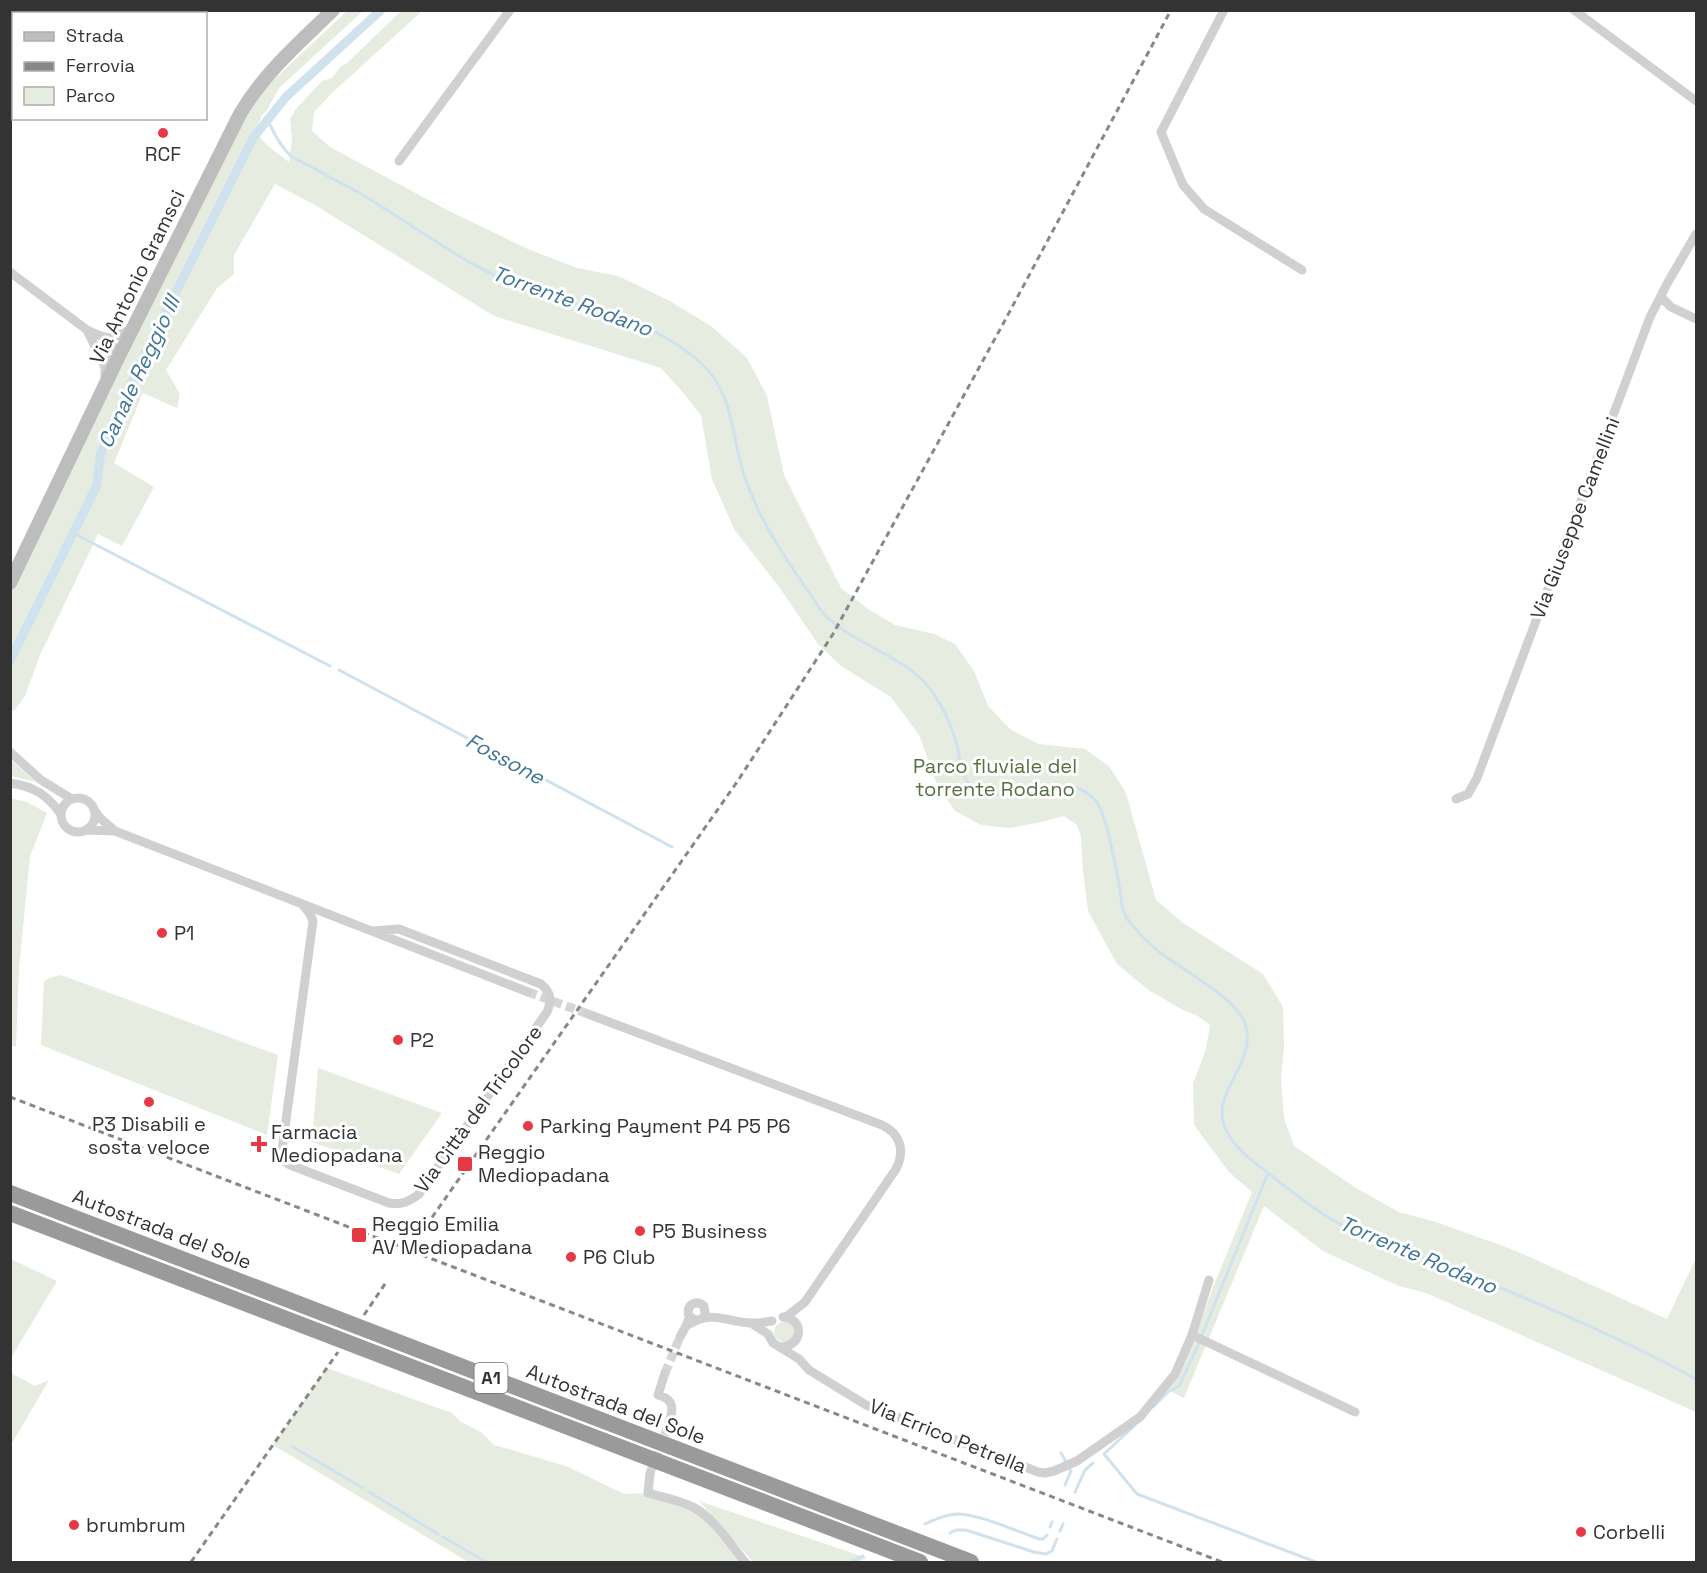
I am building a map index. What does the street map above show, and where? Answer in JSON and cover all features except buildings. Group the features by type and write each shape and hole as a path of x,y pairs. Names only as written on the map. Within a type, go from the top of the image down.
{"highway":[{"name":"Autostrada del Sole","path":"10,1194 971,1563"},
{"name":"Autostrada del Sole","path":"10,1213 920,1563"}],"street":[{"name":"Via Antonio Gramsci","path":"10,583 105,384 240,114 274,67 333,10"},
{"path":"399,161 510,10"},
{"path":"1224,10 1161,132 1183,185 1204,209 1302,270"},
{"path":"1574,10 1696,101"},
{"name":"Via Giuseppe Camellini","path":"1456,799 1468,794 1478,778 1650,317 1696,234"},
{"path":"10,272 87,330 105,338 114,347 118,358 110,360 100,358"},
{"path":"1661,297 1671,307 1696,319"},
{"path":"105,338 117,337 133,328"},
{"path":"87,330 105,367 105,384"},
{"path":"10,752 41,780 72,799 87,801 94,810 94,821 87,830 81,832 70,830 63,823 61,814 45,796 35,789 10,783"},
{"path":"61,814 64,805 72,799"},
{"name":"Via Città del Tricolore","path":"94,810 115,831"},
{"name":"Via Città del Tricolore","path":"87,830 115,831 372,931 399,929 541,984 546,988 550,998 545,1015 419,1194 412,1200 398,1204 389,1203 290,1165 281,1157 313,921 302,904"},
{"path":"372,931 528,992"},
{"path":"588,1014 882,1125 892,1130 897,1136 901,1147 897,1169 804,1302 786,1317"},
{"name":"Via Errico Petrella","path":"781,1347 799,1359 808,1371 872,1408 1045,1473 1077,1461 1140,1417 1175,1374 1192,1335 1209,1280"},
{"path":"799,1359 797,1325 804,1302"},
{"path":"680,1337 686,1326 698,1316 751,1323 772,1321"},
{"path":"797,1325 791,1318 776,1318 769,1325 768,1334 772,1343 781,1347 790,1346 797,1339"},
{"path":"751,1323 768,1334"},
{"path":"1192,1335 1355,1413"},
{"path":"665,1373 658,1395 666,1398 672,1406 667,1430"},
{"path":"650,1473 648,1493 686,1504 701,1512 713,1523 745,1563"}],"green space":[{"name":"Parco fluviale del torrente Rodano","path":"347,11 363,11 279,88 262,115 255,132 269,147 289,162 292,139 290,119 295,110 322,81 332,78 341,66 346,64 401,11 422,11 314,112 312,131 330,147 449,211 528,249 577,268 618,276 668,300 711,326 747,358 767,396 784,475 841,588 868,609 895,625 934,634 955,644 974,671 988,706 1011,730 1039,744 1085,749 1109,766 1126,793 1156,900 1183,923 1263,974 1283,1007 1284,1047 1281,1078 1284,1118 1294,1146 1356,1188 1399,1212 1436,1222 1514,1250 1667,1319 1696,1258 1696,1412 1426,1293 1399,1286 1323,1251 1264,1206 1184,1398 1172,1392 1168,1387 1196,1335 1252,1192 1229,1172 1194,1125 1193,1084 1206,1049 1210,1025 1198,1016 1147,989 1117,964 1088,911 1081,836 1077,825 1064,816 1010,828 981,825 955,811 936,782 919,735 891,697 841,666 818,644 779,587 734,529 712,479 701,415 661,368 494,316 315,205 275,184 234,255 234,274 217,288 166,370 180,394 177,408 143,393 114,463 154,487 122,546 98,534 40,655 25,696 14,711 10,708 10,594 238,130 267,86"},
{"path":"10,759 36,782 11,776"},
{"path":"10,798 27,802 47,813 30,856 19,968 16,1047 10,1045"},
{"path":"61,975 278,1055 267,1135 41,1045 44,982"},
{"path":"318,1068 442,1113 399,1174 312,1142"},
{"path":"11,1259 57,1281 11,1358"},
{"path":"784,1322 791,1325 794,1332 791,1339 784,1342 777,1339 774,1332 777,1325"},
{"path":"327,1368 452,1413 461,1422 481,1432 494,1445 566,1466 624,1494 648,1493 695,1508 745,1562 468,1562 273,1445"},
{"path":"11,1373 35,1386 49,1380 11,1445"},
{"path":"699,1501 867,1558 857,1562 753,1562"}],"waterway":[{"name":"Canale Reggio III","path":"10,661 96,487 101,452 138,368 253,138 286,97 381,10"},
{"name":"Torrente Rodano","path":"268,121 275,135 291,156 356,191 476,266 524,288 616,316 652,330 686,350 701,363 720,388 726,402 745,478 764,521 788,562 824,614 851,635 911,670 934,694 949,723 956,741 963,773 970,784 982,791 1005,795 1030,794 1073,787 1082,790 1095,800 1107,829 1123,909 1128,920 1157,950 1219,993 1239,1013 1245,1023 1247,1038 1245,1052 1227,1092 1222,1118 1231,1139 1247,1156 1313,1208 1355,1232 1467,1274 1554,1311 1640,1350 1696,1379"},
{"name":"Fossone","path":"73,533 330,666"},
{"name":"Fossone","path":"339,670 672,847"},
{"path":"1202,1335 1268,1173"},
{"path":"1154,1406 1169,1391 1179,1386 1199,1343"},
{"path":"1135,1425 1104,1454 1137,1494 1316,1562"},
{"path":"293,1447 363,1488"},
{"path":"1061,1453 1066,1462"},
{"path":"1075,1492 1085,1470 1093,1463"},
{"path":"1065,1485 1071,1471 1069,1468"},
{"path":"369,1492 438,1534"},
{"path":"925,1524 957,1514 987,1520 1039,1539 1047,1535"},
{"path":"1050,1527 1052,1522"},
{"path":"1060,1531 1063,1524"},
{"path":"950,1533 956,1530 966,1530 1046,1554 1052,1551 1057,1539"},
{"path":"443,1537 486,1562"},
{"path":"851,1562 863,1556"}],"tunnel":[{"path":"528,992 588,1014"},
{"path":"665,1373 680,1337"},
{"path":"650,1473 667,1429"}],"railway":[{"path":"426,1226 737,782 833,634 1003,324 1171,10"},
{"path":"10,1097 1222,1562"},
{"path":"364,1315 387,1281"},
{"path":"191,1562 338,1352"}],"place":[{"name":"RCF","path":"163,133"},
{"name":"P1","path":"162,933"},
{"name":"P2","path":"398,1040"},
{"name":"P3 Disabili e sosta veloce","path":"149,1102"},
{"name":"Parking Payment P4 P5 P6","path":"528,1126"},
{"name":"Farmacia Mediopadana","path":"259,1144"},
{"name":"Reggio Mediopadana","path":"465,1164"},
{"name":"P5 Business","path":"640,1231"},
{"name":"Reggio Emilia AV Mediopadana","path":"359,1235"},
{"name":"P6 Club","path":"571,1257"},
{"name":"brumbrum","path":"74,1525"},
{"name":"Corbelli","path":"1581,1532"}]}
